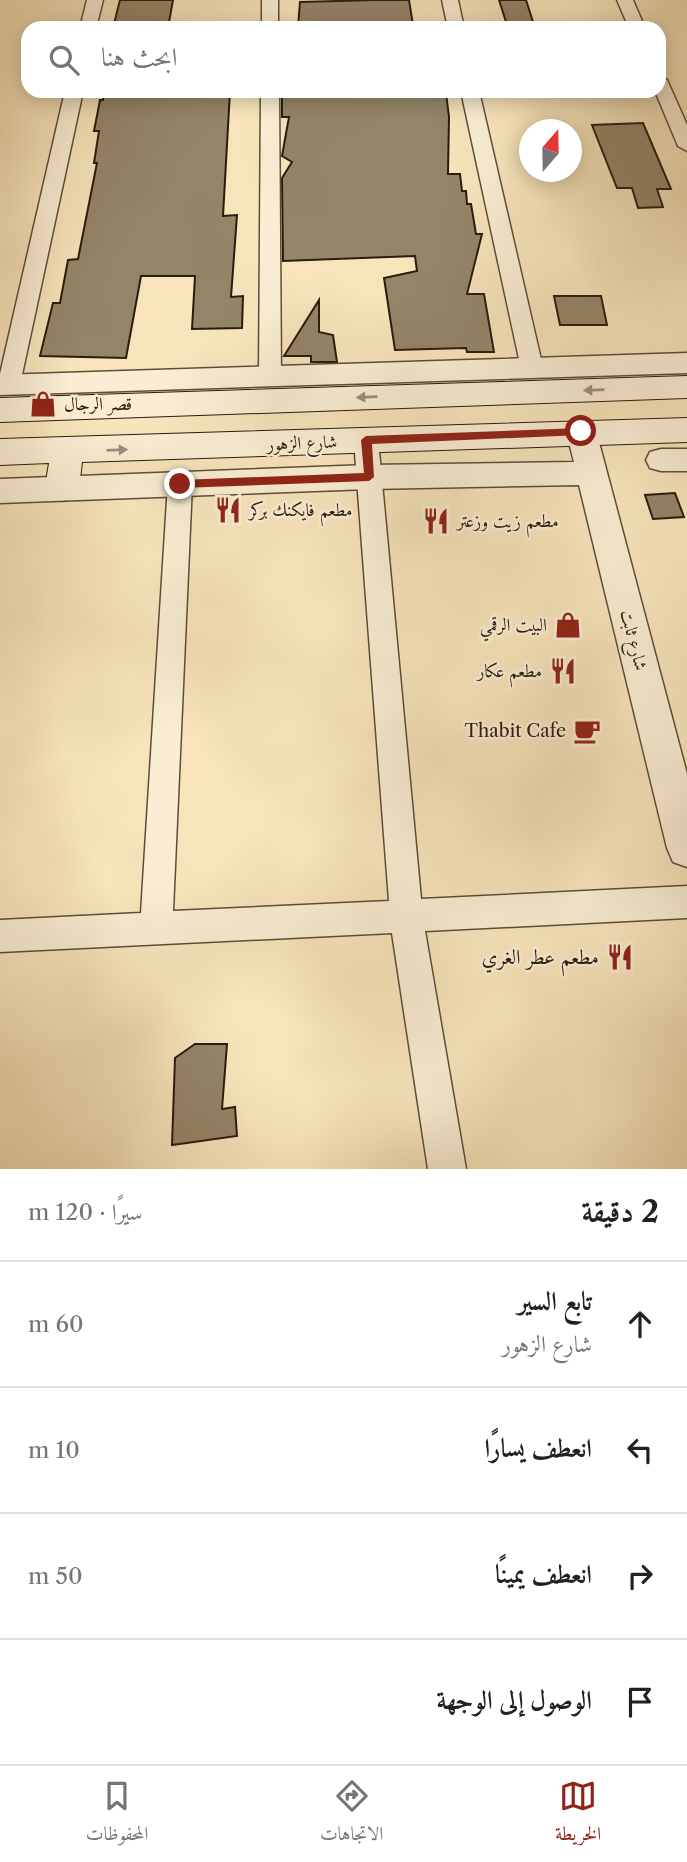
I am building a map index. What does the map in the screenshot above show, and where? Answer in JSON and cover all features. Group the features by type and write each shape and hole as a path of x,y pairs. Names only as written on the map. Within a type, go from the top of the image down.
{"main road":[{"path":"3,393 129,393 631,377 687,387"},
{"name":"شارع الزهور","path":"0,453 581,431 687,430"},
{"path":"62,488 66,451"}],"street":[{"path":"90,21 95,0"},
{"path":"270,0 270,21"},
{"path":"450,0 454,21"},
{"path":"625,0 634,21"},
{"path":"666,96 687,146"},
{"path":"3,393 73,98"},
{"path":"270,98 270,376"},
{"path":"472,98 532,368"},
{"path":"129,393 270,376 532,368 631,377 687,363"},
{"name":"شارع ثابت","path":"581,431 687,848"},
{"path":"366,440 406,916 447,1169"},
{"path":"0,491 369,477 592,472"},
{"path":"156,928 180,484"},
{"path":"0,936 687,902"}],"building":[{"path":"120,0 173,0 169,21 115,21"},
{"path":"409,0 412,21 298,21 300,2"},
{"path":"499,0 526,0 533,21 506,21"},
{"path":"230,98 223,216 237,215 231,297 243,296 242,328 192,329 195,276 141,276 126,358 40,356 53,303 60,303 68,260 78,259 97,163 94,163 99,131 94,131 100,100"},
{"path":"282,98 447,98 448,174 460,174 462,191 466,191 467,204 471,204 476,234 482,234 467,294 484,294 494,352 467,352 466,348 395,350 384,278 417,271 415,256 283,261 282,178 292,162 282,156 289,117 282,117"},
{"path":"643,123 671,189 657,189 663,207 638,208 632,188 617,188 592,125"},
{"path":"554,296 601,296 607,325 560,325"},
{"path":"319,300 319,332 333,335 337,362 311,362 311,356 284,356"},
{"path":"675,493 684,517 653,519 645,495"},
{"path":"195,1044 227,1044 222,1109 235,1107 237,1136 172,1145 175,1058"}],"place":[{"name":"قصر الرجال","path":"43,404"},
{"name":"مطعم فايكنك بركر","path":"228,510"},
{"name":"مطعم زيت وزعتر","path":"436,521"},
{"name":"البيت الرقمي","path":"568,625"},
{"name":"مطعم عكار","path":"563,671"},
{"name":"Thabit Cafe","path":"587,731"},
{"name":"مطعم عطر الغري","path":"620,957"}],"route":[{"path":"180,484 369,477 366,440 581,431"}]}
